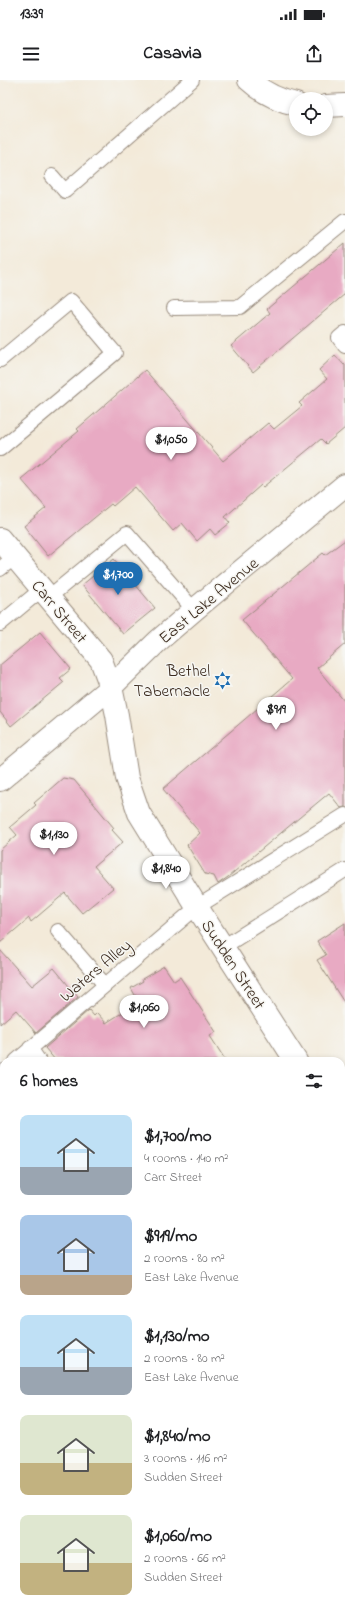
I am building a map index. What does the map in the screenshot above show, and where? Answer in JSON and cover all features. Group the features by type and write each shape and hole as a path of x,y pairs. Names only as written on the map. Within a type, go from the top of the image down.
{"street":[{"path":"249,80 259,89 277,99 289,102"},
{"path":"333,106 345,105"},
{"name":"East Lake Avenue","path":"0,780 111,687 158,641 194,610 345,485"},
{"name":"Carr Street","path":"0,539 7,563 46,593 101,660 111,687"},
{"name":"Sudden Street","path":"111,687 118,715 127,778 139,813 197,907 293,1057"}],"lane":[{"path":"52,176 65,191 192,80"},
{"path":"174,308 240,307 345,221"},
{"path":"0,360 71,301 115,353 0,449"},
{"path":"345,333 339,338 345,346"},
{"path":"0,624 46,593 127,533 194,610"},
{"name":"Waters Alley","path":"20,1057 197,907 345,815"},
{"path":"223,947 345,870"},
{"path":"58,931 105,985"},
{"path":"30,1048 36,1057"}],"building":[{"path":"345,243 345,294 253,372 231,346 270,313 267,309"},
{"path":"335,355 344,365 345,364 345,428 326,444 321,439 263,487 261,485 225,517 230,523 215,535 210,529 197,541 182,523 173,531 135,487 113,506 111,504 48,556 24,526 46,508 21,479 79,431 77,429 145,370 223,461 268,423 274,429 302,406 299,403 327,379 319,370"},
{"path":"345,540 345,644 317,668 345,702 345,807 341,808 329,793 218,884 214,876 205,874 187,845 200,833 163,789 292,679 242,620 323,553 325,555"},
{"path":"114,559 155,608 123,634 82,585"},
{"path":"40,632 71,669 60,678 64,682 11,726 0,712 0,665"},
{"path":"63,778 74,780 114,828 112,830 123,842 94,866 113,888 82,913 65,893 31,922 29,918 0,943 0,850 17,835 10,827 36,805 34,803"},
{"path":"345,923 345,1004 317,960 326,955 317,941"},
{"path":"0,950 32,986 54,968 78,997 36,1033 16,1010 0,1024"},
{"path":"164,966 174,981 180,977 216,1032 210,1036 223,1057 53,1057 45,1048 89,1010 94,1016 97,1013 106,1023 139,1002 131,988 143,981 142,979"}],"place":[{"name":"Bethel Tabernacle","path":"223,680"}]}
